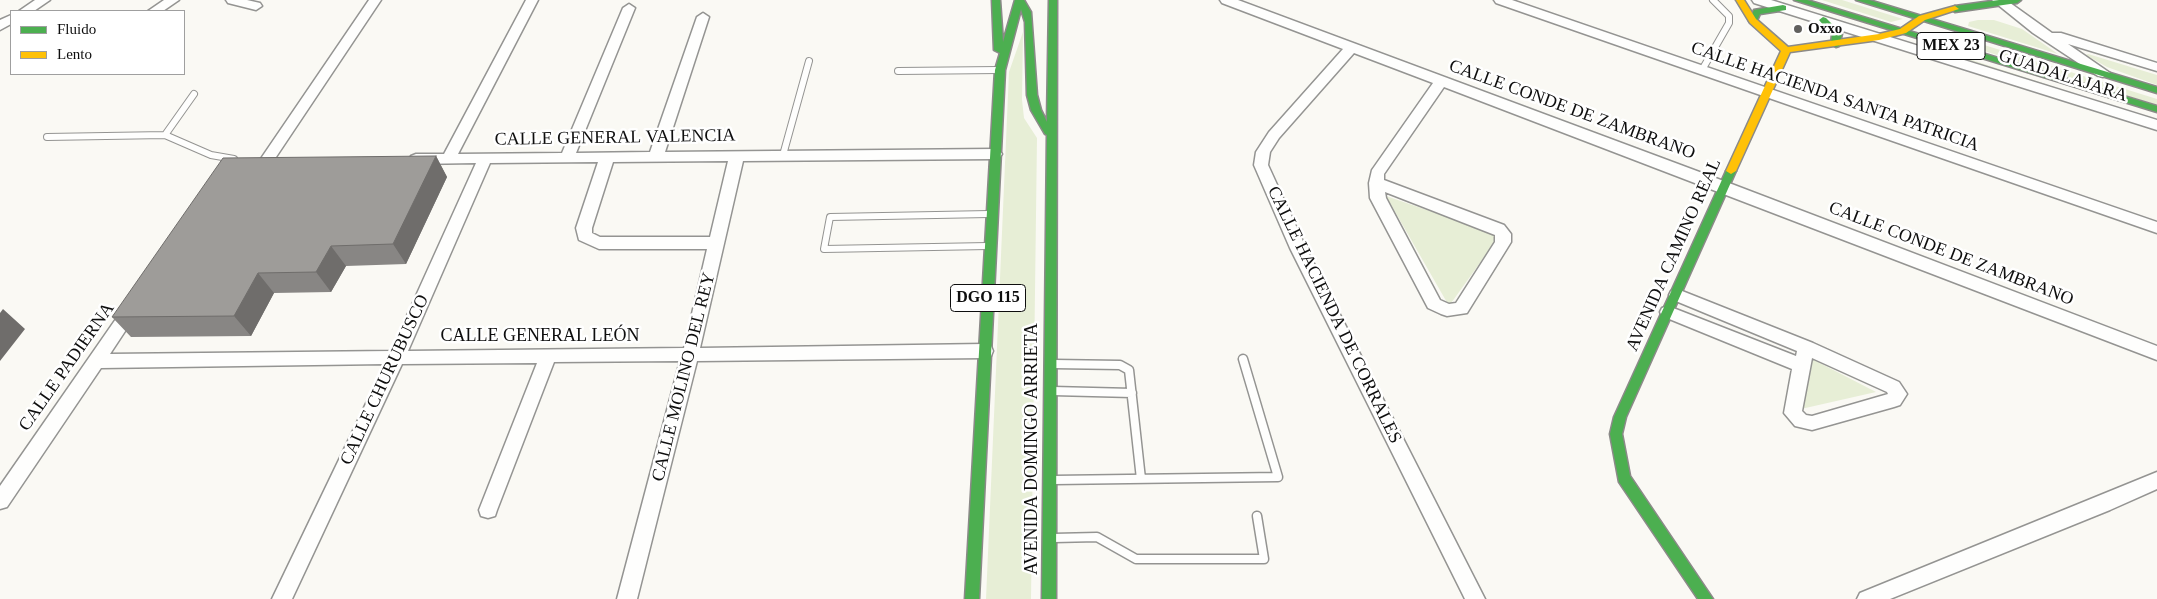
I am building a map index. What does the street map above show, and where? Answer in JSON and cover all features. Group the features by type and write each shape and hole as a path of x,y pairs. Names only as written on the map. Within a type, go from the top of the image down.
{"main road":[{"path":"996,0 1000,70"},
{"path":"1020,0 1027,12 1029,22 1032,95 1036,110 1051,139"},
{"name":"DGO 115","path":"972,599 1000,70 1020,0"},
{"name":"AVENIDA DOMINGO ARRIETA","path":"1049,599 1049,364 1053,0"},
{"path":"1740,0 1753,21 1786,50 1879,37 1904,31 1922,18 1958,8 2017,0"},
{"name":"MEX 23","path":"1798,0 2157,109"},
{"name":"MEX 23","path":"1860,0 2157,90"},
{"path":"1753,21 1757,12 1783,8"},
{"path":"1824,20 1837,34 1836,44"},
{"name":"AVENIDA CAMINO REAL","path":"1706,599 1624,478 1616,434 1620,417 1786,50"},
{"path":"2066,96 2103,92"}],"street":[{"path":"27,10 44,0"},
{"path":"156,10 173,0"},
{"path":"232,0 256,6"},
{"path":"267,160 375,0"},
{"path":"449,158 532,0"},
{"name":"CALLE CONDE DE ZAMBRANO","path":"1226,0 1440,82 1724,187 2157,353"},
{"name":"CALLE HACIENDA SANTA PATRICIA","path":"1500,0 2157,228"},
{"name":"GUADALAJARA","path":"1758,0 2157,125"},
{"path":"1999,1 2038,30 2103,73"},
{"path":"567,158 629,8"},
{"path":"656,156 703,17"},
{"path":"2038,30 2157,67"},
{"name":"CALLE HACIENDA DE CORRALES","path":"1352,47 1274,135 1264,152 1261,165 1298,248 1475,599"},
{"path":"1376,183 1499,229 1503,234 1503,242 1461,309 1447,310 1434,304 1378,198 1376,183 1377,174 1440,82"},
{"name":"CALLE GENERAL VALENCIA","path":"401,159 995,154"},
{"name":"CALLE MOLINO DEL REY","path":"628,599 690,356 737,155"},
{"path":"607,157 584,228 584,236 599,243 717,243"},
{"path":"225,176 237,159 286,160"},
{"name":"CALLE CHURUBUSCO","path":"282,599 397,357 485,159"},
{"path":"1676,295 1806,348 1893,387 1898,394 1894,400 1812,423 1801,421 1793,413 1801,365 1806,348"},
{"name":"CALLE PADIERNA","path":"0,501 140,296"},
{"path":"1668,312 1801,365"},
{"name":"CALLE GENERAL LEÓN","path":"95,361 985,352"},
{"path":"488,510 548,357"},
{"path":"1867,599 2103,504 2157,480"}],"lane":[{"path":"1702,70 1729,23 1729,16 1713,0"},
{"path":"783,155 809,61"},
{"path":"898,71 1000,70"},
{"path":"165,135 194,94"},
{"path":"48,137 165,135 210,155 237,159"},
{"path":"990,246 824,249 830,217 992,214"},
{"path":"1050,480 1278,477 1243,359"},
{"path":"1049,364 1120,365 1129,370 1141,479"},
{"path":"1049,391 1132,393"},
{"path":"1049,538 1097,537 1136,559 1264,559 1257,516"}],"green space":[{"path":"1822,0 1842,0 1903,19 1891,22"},
{"path":"1994,20 2022,29 2058,54 1968,26 1969,22"},
{"path":"1023,32 1022,100 1024,118 1037,138 1031,599 986,599 1009,72"},
{"path":"1949,34 2157,99 2157,105 1949,40 1946,36"},
{"path":"1932,47 2064,90 2066,93 1930,50"},
{"path":"2088,54 2157,75 2157,85 2107,67 2086,55"},
{"path":"1386,196 1500,235 1449,306"},
{"path":"1812,359 1876,392 1801,409"}],"building":[{"path":"436,156 393,244 331,246 316,272 258,273 234,316 112,317 223,158"}],"traffic: fast":[{"path":"996,0 999,50"},
{"path":"972,599 1000,70 1019,0"},
{"path":"1020,0 1027,12 1029,22 1032,95 1036,110 1048,132"},
{"path":"1049,599 1053,0"},
{"path":"1798,0 2157,109"},
{"path":"1860,0 2157,90"},
{"path":"1955,9 2017,0"},
{"path":"1753,21 1757,12 1783,8"},
{"path":"1823,20 1837,34 1836,44"},
{"path":"1706,599 1624,478 1616,434 1620,417 1731,171"}],"traffic: slow":[{"path":"1740,0 1753,21 1786,50 1879,37 1903,31 1922,18 1955,9"},
{"path":"1731,171 1786,50"}],"place":[{"name":"Oxxo","path":"1798,29"}]}
